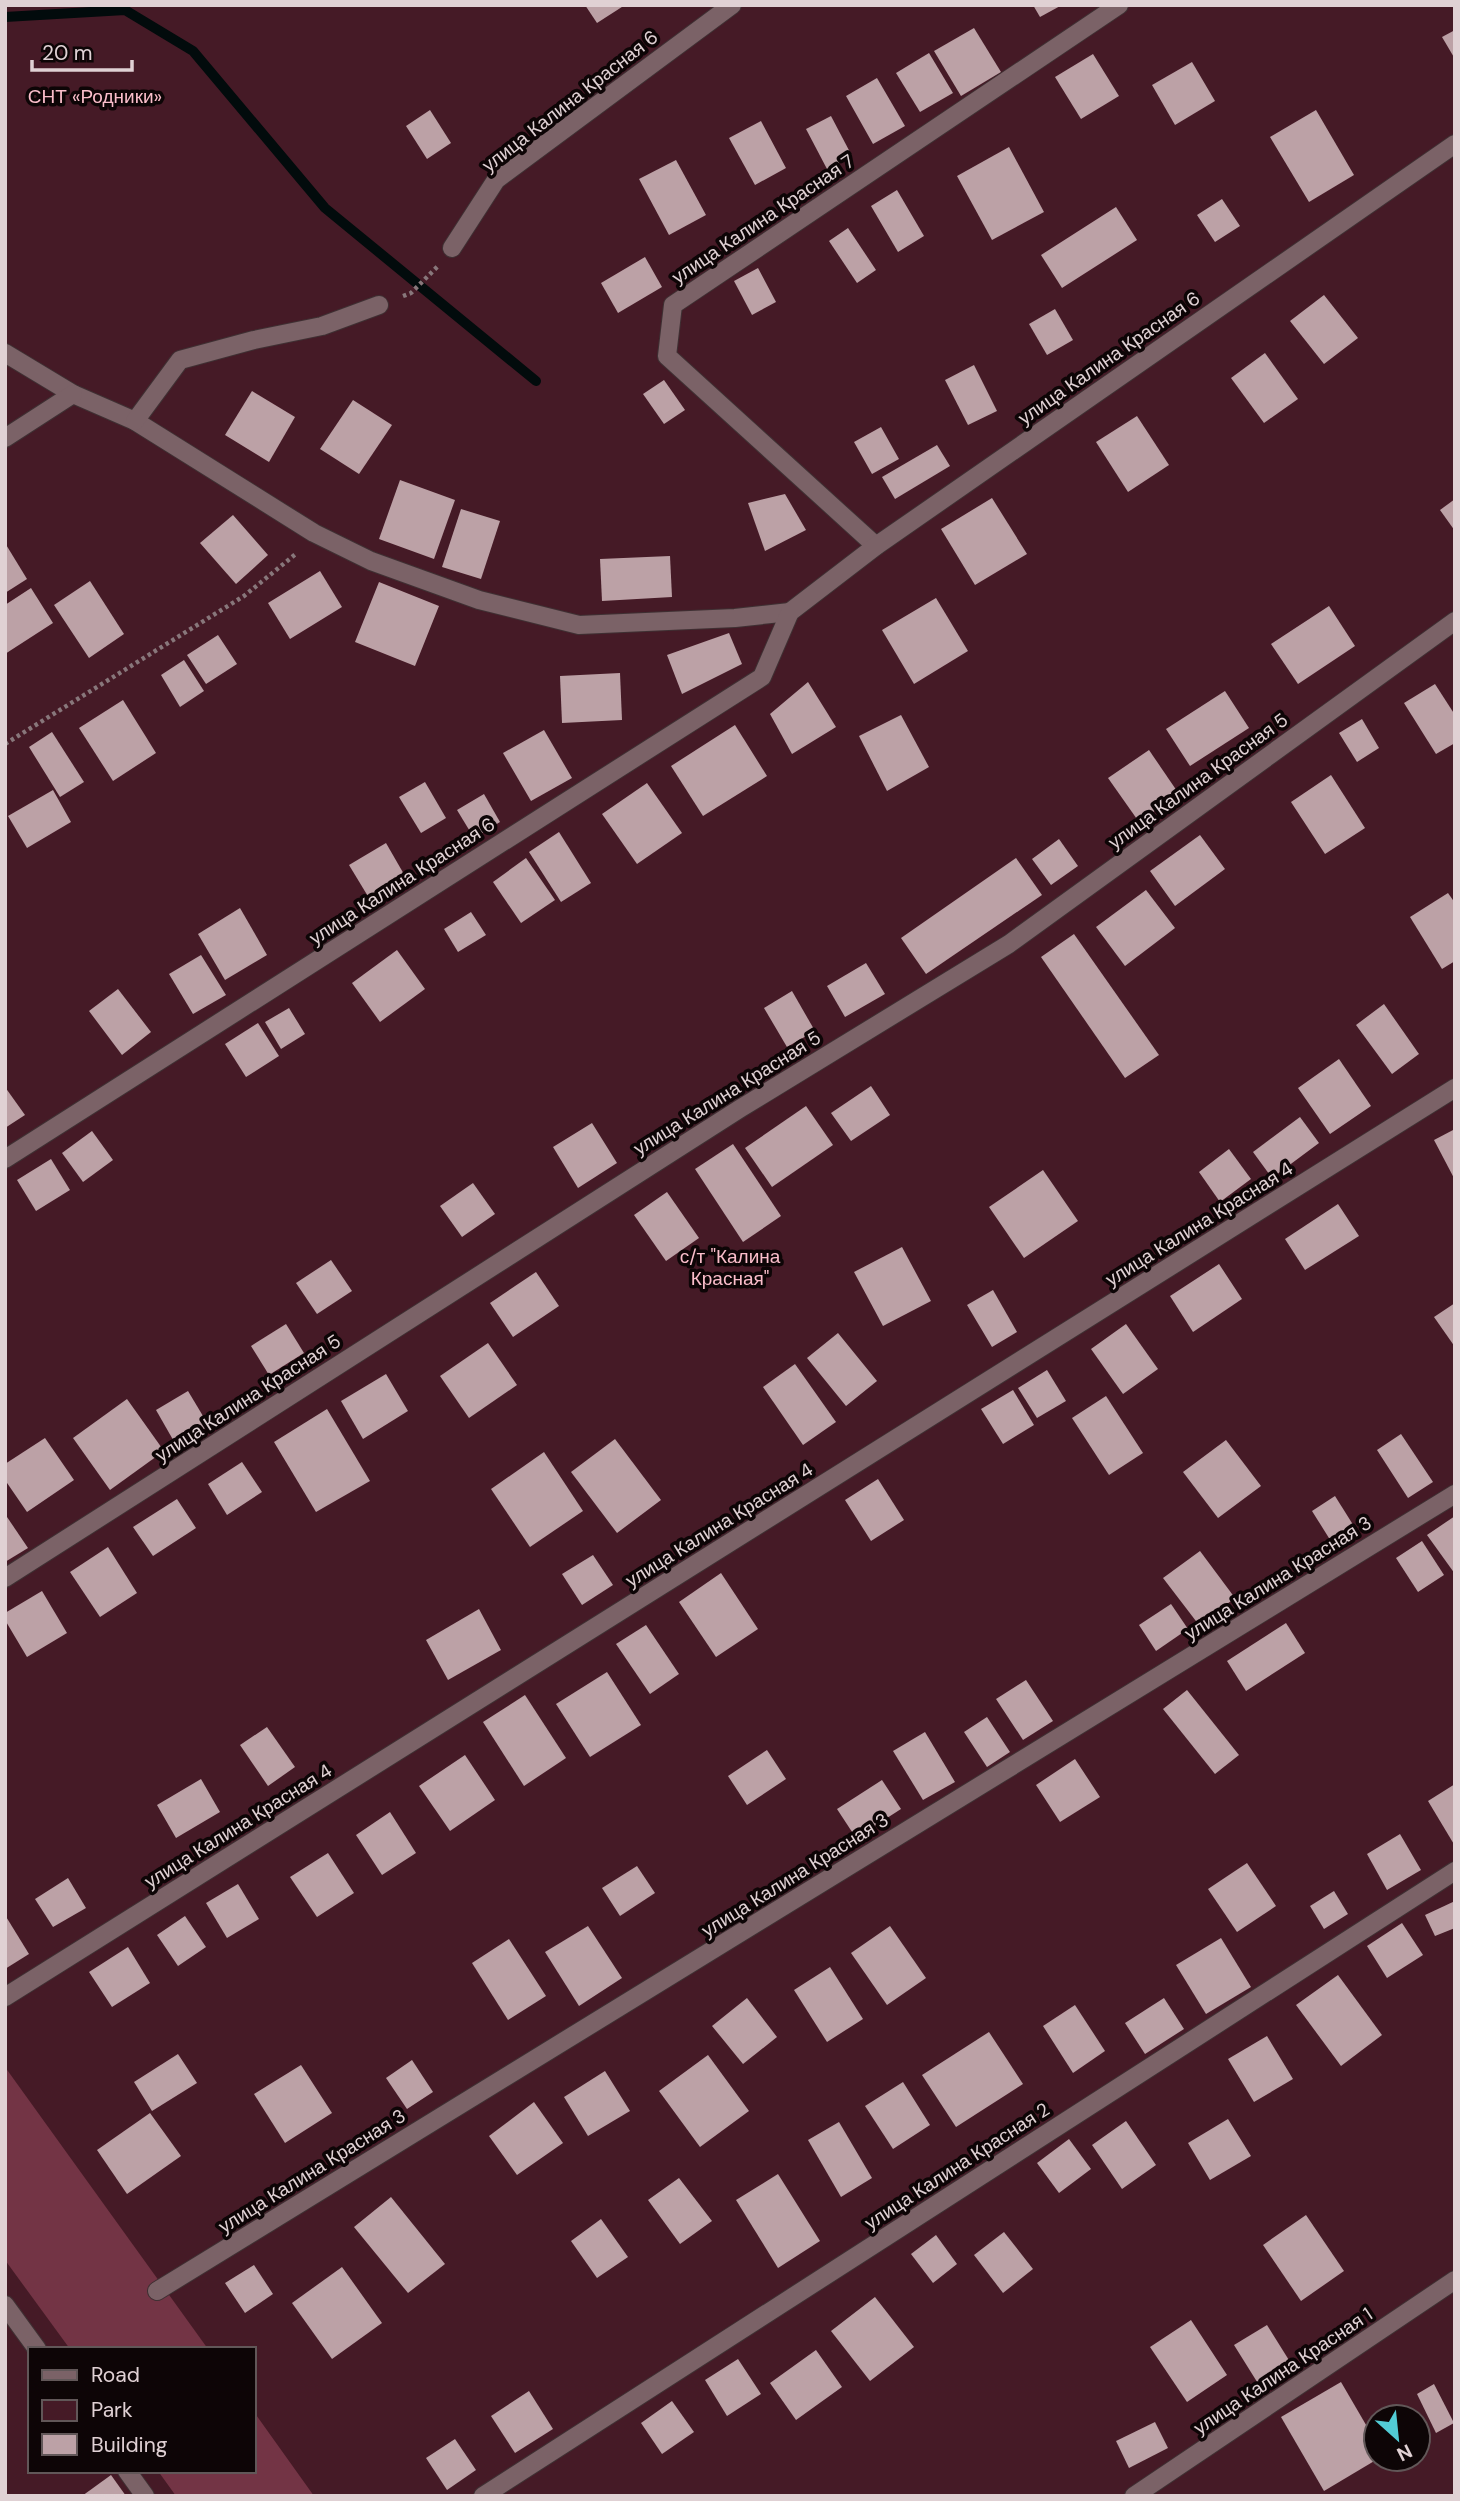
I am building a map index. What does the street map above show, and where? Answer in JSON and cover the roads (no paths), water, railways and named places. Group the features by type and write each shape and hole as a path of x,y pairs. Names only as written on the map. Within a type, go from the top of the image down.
{"street":[{"name":"улица Калина Красная 6","path":"452,248 496,180 732,5"},
{"name":"улица Калина Красная 7","path":"876,546 667,356 673,305 1119,5"},
{"name":"улица Калина Красная 6","path":"5,1159 762,677 790,612 876,546 1455,144"},
{"path":"135,421 180,360 254,340 322,326 379,305"},
{"path":"5,353 73,394 135,421 314,533 371,561 479,600 579,625 735,618 790,612"},
{"path":"5,438 73,394"},
{"name":"улица Калина Красная 5","path":"5,1578 741,1108 1009,944 1455,621"},
{"name":"улица Калина Красная 4","path":"5,1997 1455,1088"},
{"name":"улица Калина Красная 3","path":"157,2291 1455,1494"},
{"name":"улица Калина Красная 2","path":"483,2496 1455,1871"},
{"name":"улица Калина Красная 1","path":"1134,2496 1455,2280"},
{"path":"5,2305 36,2347"},
{"path":"128,2473 145,2496"}],"waterway":[{"path":"5,17 125,10 193,51 325,208 536,381"}],"park label":[{"name":"СНТ «Родники»","path":"95,96"},
{"name":"с/т \"Калина Красная\"","path":"730,1267"}]}
